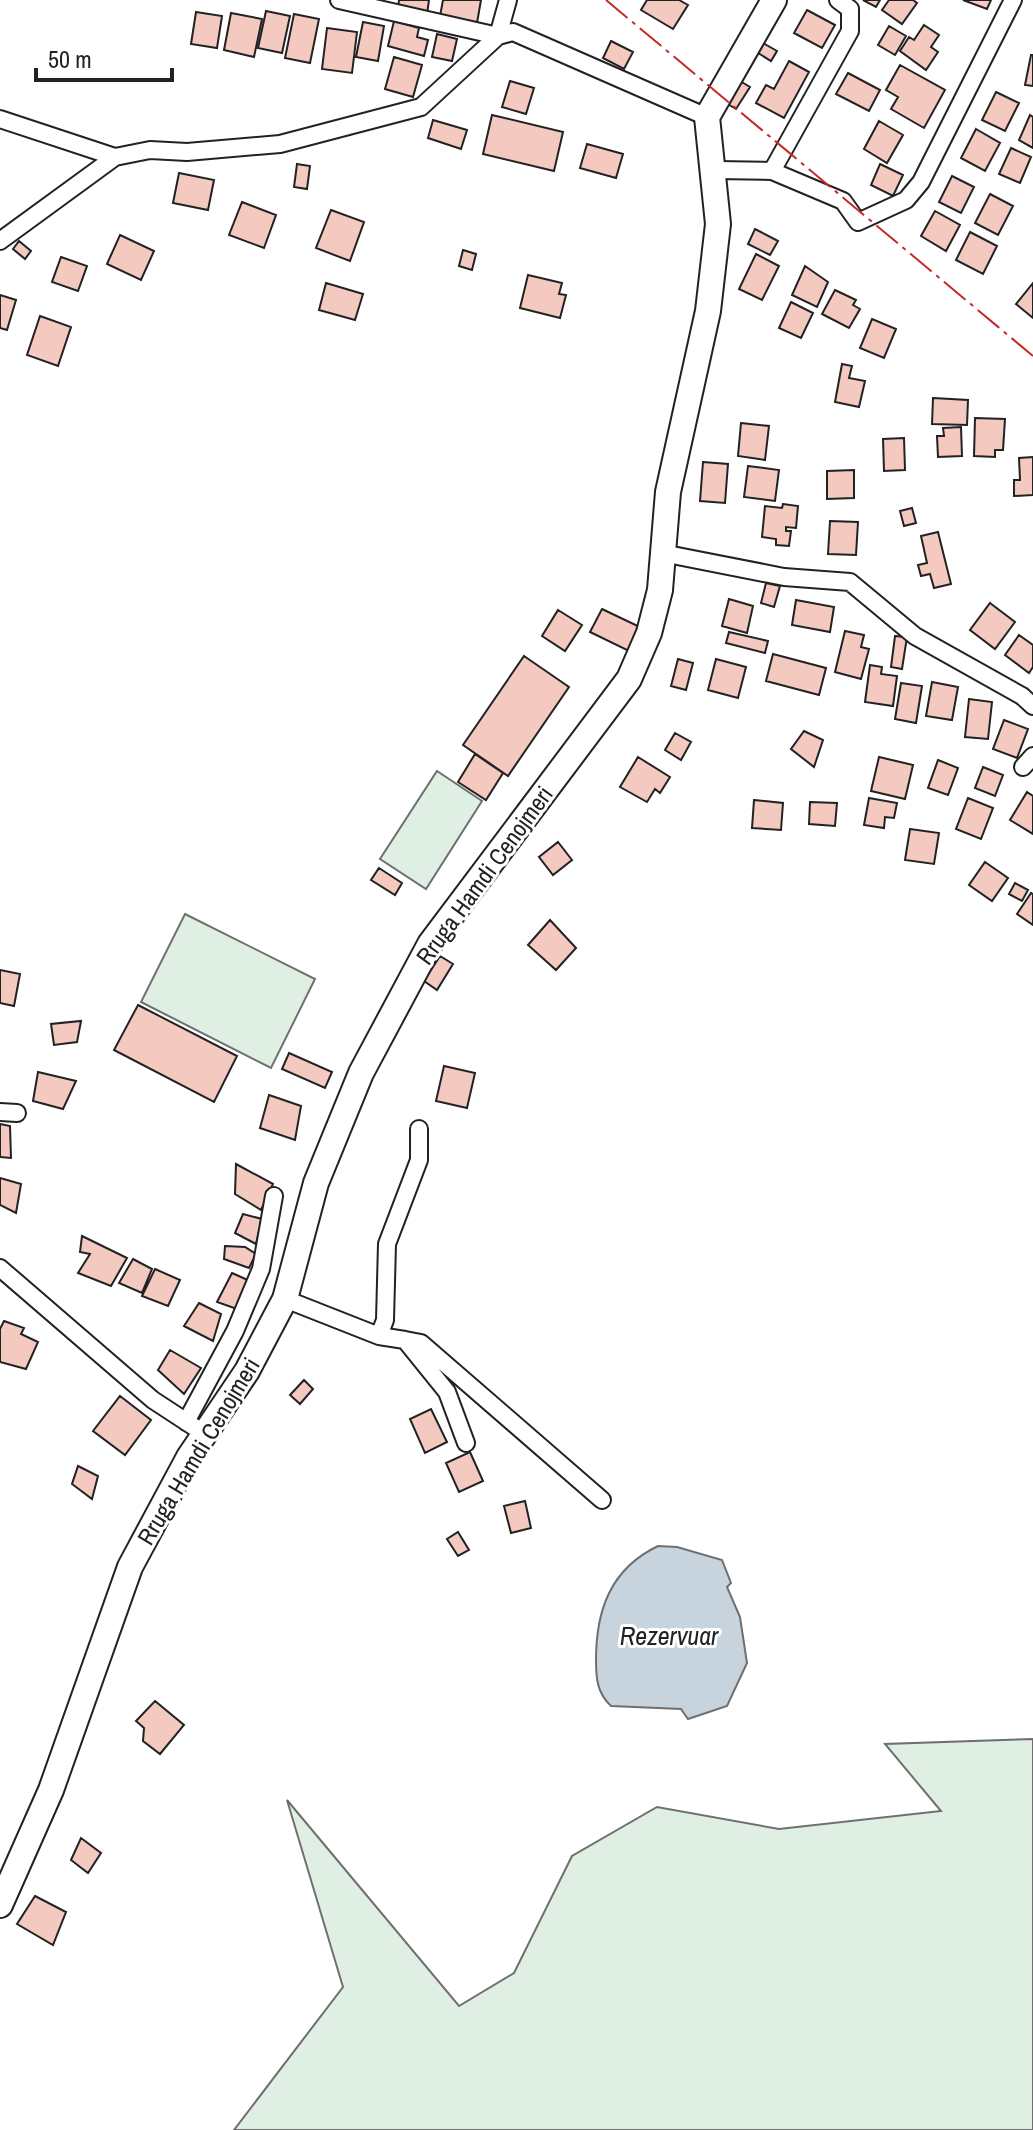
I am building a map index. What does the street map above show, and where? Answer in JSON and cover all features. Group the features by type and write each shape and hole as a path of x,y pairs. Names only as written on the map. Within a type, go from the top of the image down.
{"street":[{"path":"339,0 498,36 522,33 707,117 774,0"},
{"path":"0,241 115,157 150,150 187,152 280,144 421,107 498,36 508,0"},
{"path":"772,171 850,31 850,9 838,0"},
{"path":"716,170 772,171 843,201 858,222 906,200 939,152 1013,0"},
{"name":"Rruga Hamdi Cenojmeri","path":"0,1905 51,1790 130,1567 196,1428 247,1371 285,1299 316,1183 361,1073 430,944 629,679 649,633 660,590 668,492 708,311 718,224 716,170 707,117"},
{"path":"0,119 102,149 115,157"},
{"path":"662,553 784,577 850,582 915,636 1022,696 1033,706"},
{"path":"0,1112 17,1113"},
{"path":"379,1336 385,1320 387,1244 419,1160 419,1129"},
{"path":"0,1268 153,1400 196,1428 261,1269 274,1196"},
{"path":"285,1299 379,1336 421,1343 602,1500"},
{"path":"405,1340 447,1392 466,1443"}],"green space":[{"path":"437,771 482,801 426,889 380,859"},
{"path":"185,914 315,979 271,1068 141,1002"},
{"path":"1033,1739 1033,2130 234,2130 343,1987 287,1800 459,2006 514,1973 572,1856 657,1807 779,1829 941,1811 885,1744"}],"water":[{"name":"Rezervuar","path":"658,1546 677,1547 722,1560 731,1583 727,1587 740,1617 747,1663 727,1706 688,1719 681,1709 611,1706 603,1696 597,1679 599,1625 609,1593 628,1567"}],"building":[{"path":"399,0 429,0 427,14 398,9"},
{"path":"443,0 481,0 477,23 440,16"},
{"path":"647,0 679,0 688,5 673,29 641,10"},
{"path":"863,0 880,0 876,7"},
{"path":"889,0 913,0 917,3 902,24 882,10"},
{"path":"963,0 991,0 987,9"},
{"path":"807,10 835,25 822,48 794,33"},
{"path":"266,11 290,16 282,53 258,48"},
{"path":"196,12 222,16 217,48 191,44"},
{"path":"231,13 262,19 254,57 224,50"},
{"path":"294,14 319,19 310,63 285,58"},
{"path":"394,21 419,28 417,37 428,40 424,56 388,46"},
{"path":"363,22 384,26 378,61 356,57"},
{"path":"924,25 939,35 931,47 938,52 926,70 900,51 909,37 914,40"},
{"path":"889,26 906,36 895,55 878,45"},
{"path":"327,28 357,32 352,73 322,69"},
{"path":"437,34 457,39 452,61 432,57"},
{"path":"611,41 633,52 624,69 603,58"},
{"path":"763,43 777,51 771,61 758,53"},
{"path":"1033,55 1033,86 1025,85"},
{"path":"394,57 422,65 413,97 385,89"},
{"path":"789,61 809,72 784,118 756,103 766,85 774,89"},
{"path":"900,65 945,90 924,128 891,109 898,97 886,90"},
{"path":"848,73 880,90 869,111 836,94"},
{"path":"510,81 534,88 526,114 502,107"},
{"path":"740,81 750,87 736,109 726,103"},
{"path":"996,92 1019,103 1005,131 982,120"},
{"path":"492,115 563,132 554,171 483,154"},
{"path":"1030,115 1033,117 1033,148 1019,140"},
{"path":"433,120 467,130 461,149 428,138"},
{"path":"879,121 903,135 887,163 864,149"},
{"path":"976,129 1000,143 985,171 961,158"},
{"path":"587,144 623,154 616,178 580,168"},
{"path":"1011,148 1031,157 1020,183 999,174"},
{"path":"297,164 310,166 307,189 294,187"},
{"path":"880,164 903,175 893,196 871,185"},
{"path":"179,173 214,180 208,210 173,203"},
{"path":"952,176 974,187 961,213 939,202"},
{"path":"990,194 1013,206 998,235 975,223"},
{"path":"242,202 276,215 264,248 229,235"},
{"path":"331,210 364,222 350,261 316,248"},
{"path":"935,211 960,225 946,251 921,236"},
{"path":"755,229 778,241 770,255 748,244"},
{"path":"970,232 997,246 983,274 956,260"},
{"path":"120,235 154,251 141,280 107,264"},
{"path":"19,241 31,251 25,259 13,249"},
{"path":"463,250 476,254 472,270 459,266"},
{"path":"756,254 779,266 762,300 739,289"},
{"path":"61,257 87,266 78,291 52,282"},
{"path":"805,266 828,282 817,307 792,295"},
{"path":"528,275 562,283 559,294 566,295 560,318 520,308"},
{"path":"326,283 363,294 355,320 319,310"},
{"path":"1033,283 1033,318 1016,304"},
{"path":"835,290 856,300 853,305 860,309 849,328 822,314"},
{"path":"0,295 16,300 7,330 0,328"},
{"path":"791,302 813,313 801,338 779,328"},
{"path":"40,316 71,327 58,366 27,355"},
{"path":"872,319 896,329 884,358 860,348"},
{"path":"842,364 852,366 849,378 865,381 859,407 835,402"},
{"path":"933,398 968,400 967,425 932,424"},
{"path":"975,418 1005,419 1003,450 995,450 995,457 974,456"},
{"path":"741,423 769,426 765,460 738,456"},
{"path":"961,427 962,456 938,457 937,436 944,436 943,428"},
{"path":"904,438 905,470 884,471 883,439"},
{"path":"1033,457 1033,495 1014,496 1014,480 1020,480 1019,458"},
{"path":"703,462 728,464 725,503 700,501"},
{"path":"748,466 779,470 775,501 744,497"},
{"path":"854,470 854,498 827,499 827,471"},
{"path":"783,504 798,506 796,528 786,527 786,531 791,531 789,546 776,545 776,539 762,537 765,506 782,508"},
{"path":"912,508 916,523 904,526 900,511"},
{"path":"830,521 858,522 856,555 828,554"},
{"path":"938,532 951,584 934,588 930,574 921,576 918,565 927,563 921,536"},
{"path":"766,583 780,586 774,607 761,603"},
{"path":"729,599 753,606 747,633 722,626"},
{"path":"796,600 834,607 830,632 792,625"},
{"path":"990,603 1015,622 995,649 970,630"},
{"path":"602,609 642,628 631,652 590,632"},
{"path":"558,610 582,625 565,651 542,636"},
{"path":"845,631 864,635 861,647 869,649 861,679 835,672"},
{"path":"729,632 768,641 765,653 726,643"},
{"path":"1019,635 1033,645 1033,667 1029,673 1005,655"},
{"path":"895,636 907,637 902,669 891,667"},
{"path":"773,654 826,668 819,695 766,681"},
{"path":"524,656 569,687 508,776 463,745"},
{"path":"678,659 693,663 686,690 671,686"},
{"path":"716,659 746,667 738,698 708,690"},
{"path":"870,665 882,667 881,674 897,676 893,706 865,702"},
{"path":"932,682 958,687 952,720 926,716"},
{"path":"901,683 922,686 916,723 895,719"},
{"path":"969,699 992,702 988,739 965,737"},
{"path":"1004,720 1028,729 1017,758 993,749"},
{"path":"804,731 823,740 814,767 791,749"},
{"path":"675,733 691,742 681,760 665,750"},
{"path":"475,754 503,773 486,800 458,782"},
{"path":"638,757 670,777 660,793 655,789 647,802 620,787"},
{"path":"879,757 913,765 905,799 871,791"},
{"path":"938,760 958,768 948,795 928,788"},
{"path":"983,767 1003,775 995,796 975,788"},
{"path":"1027,792 1033,796 1033,834 1010,820"},
{"path":"869,798 897,803 894,818 885,817 884,828 864,825"},
{"path":"968,798 993,808 981,839 956,829"},
{"path":"754,800 783,803 781,830 752,828"},
{"path":"810,802 837,803 835,826 809,824"},
{"path":"910,829 939,833 934,864 905,860"},
{"path":"558,842 572,860 553,875 539,857"},
{"path":"985,862 1008,878 992,901 969,885"},
{"path":"379,868 402,883 395,895 371,880"},
{"path":"1015,883 1028,890 1022,901 1009,894"},
{"path":"1033,894 1033,925 1017,914"},
{"path":"550,920 576,948 556,970 528,945"},
{"path":"440,956 453,964 437,990 424,981"},
{"path":"0,970 20,974 14,1006 0,1003"},
{"path":"138,1005 237,1056 214,1102 114,1050"},
{"path":"81,1021 77,1042 54,1045 51,1024"},
{"path":"289,1053 332,1072 325,1088 282,1069"},
{"path":"444,1066 475,1073 467,1108 436,1101"},
{"path":"38,1072 76,1081 63,1109 33,1101"},
{"path":"269,1095 301,1106 295,1140 260,1128"},
{"path":"0,1124 10,1126 11,1158 0,1157"},
{"path":"236,1164 273,1184 261,1210 235,1194"},
{"path":"0,1178 21,1184 16,1213 0,1205"},
{"path":"243,1214 262,1219 256,1244 235,1233"},
{"path":"82,1236 127,1258 111,1286 78,1273 90,1254 80,1252"},
{"path":"225,1246 245,1247 256,1254 249,1268 224,1259"},
{"path":"133,1259 152,1269 142,1293 119,1283"},
{"path":"155,1269 180,1280 168,1306 142,1296"},
{"path":"232,1273 250,1281 237,1309 217,1302"},
{"path":"199,1303 221,1314 213,1341 184,1326"},
{"path":"4,1321 24,1328 21,1334 38,1342 26,1369 0,1362 0,1329"},
{"path":"170,1350 201,1368 184,1394 158,1370"},
{"path":"304,1380 313,1389 300,1404 290,1395"},
{"path":"120,1396 151,1420 125,1455 93,1431"},
{"path":"431,1409 447,1442 425,1453 410,1419"},
{"path":"470,1452 483,1481 459,1492 446,1463"},
{"path":"78,1466 98,1476 92,1499 72,1484"},
{"path":"525,1501 531,1528 511,1533 504,1506"},
{"path":"458,1532 469,1550 458,1556 447,1539"},
{"path":"155,1701 184,1725 160,1754 143,1741 144,1728 136,1721"},
{"path":"81,1838 101,1853 88,1873 71,1860"},
{"path":"35,1896 66,1912 53,1945 17,1924"}],"power":[{"path":"606,0 1033,356"}]}
